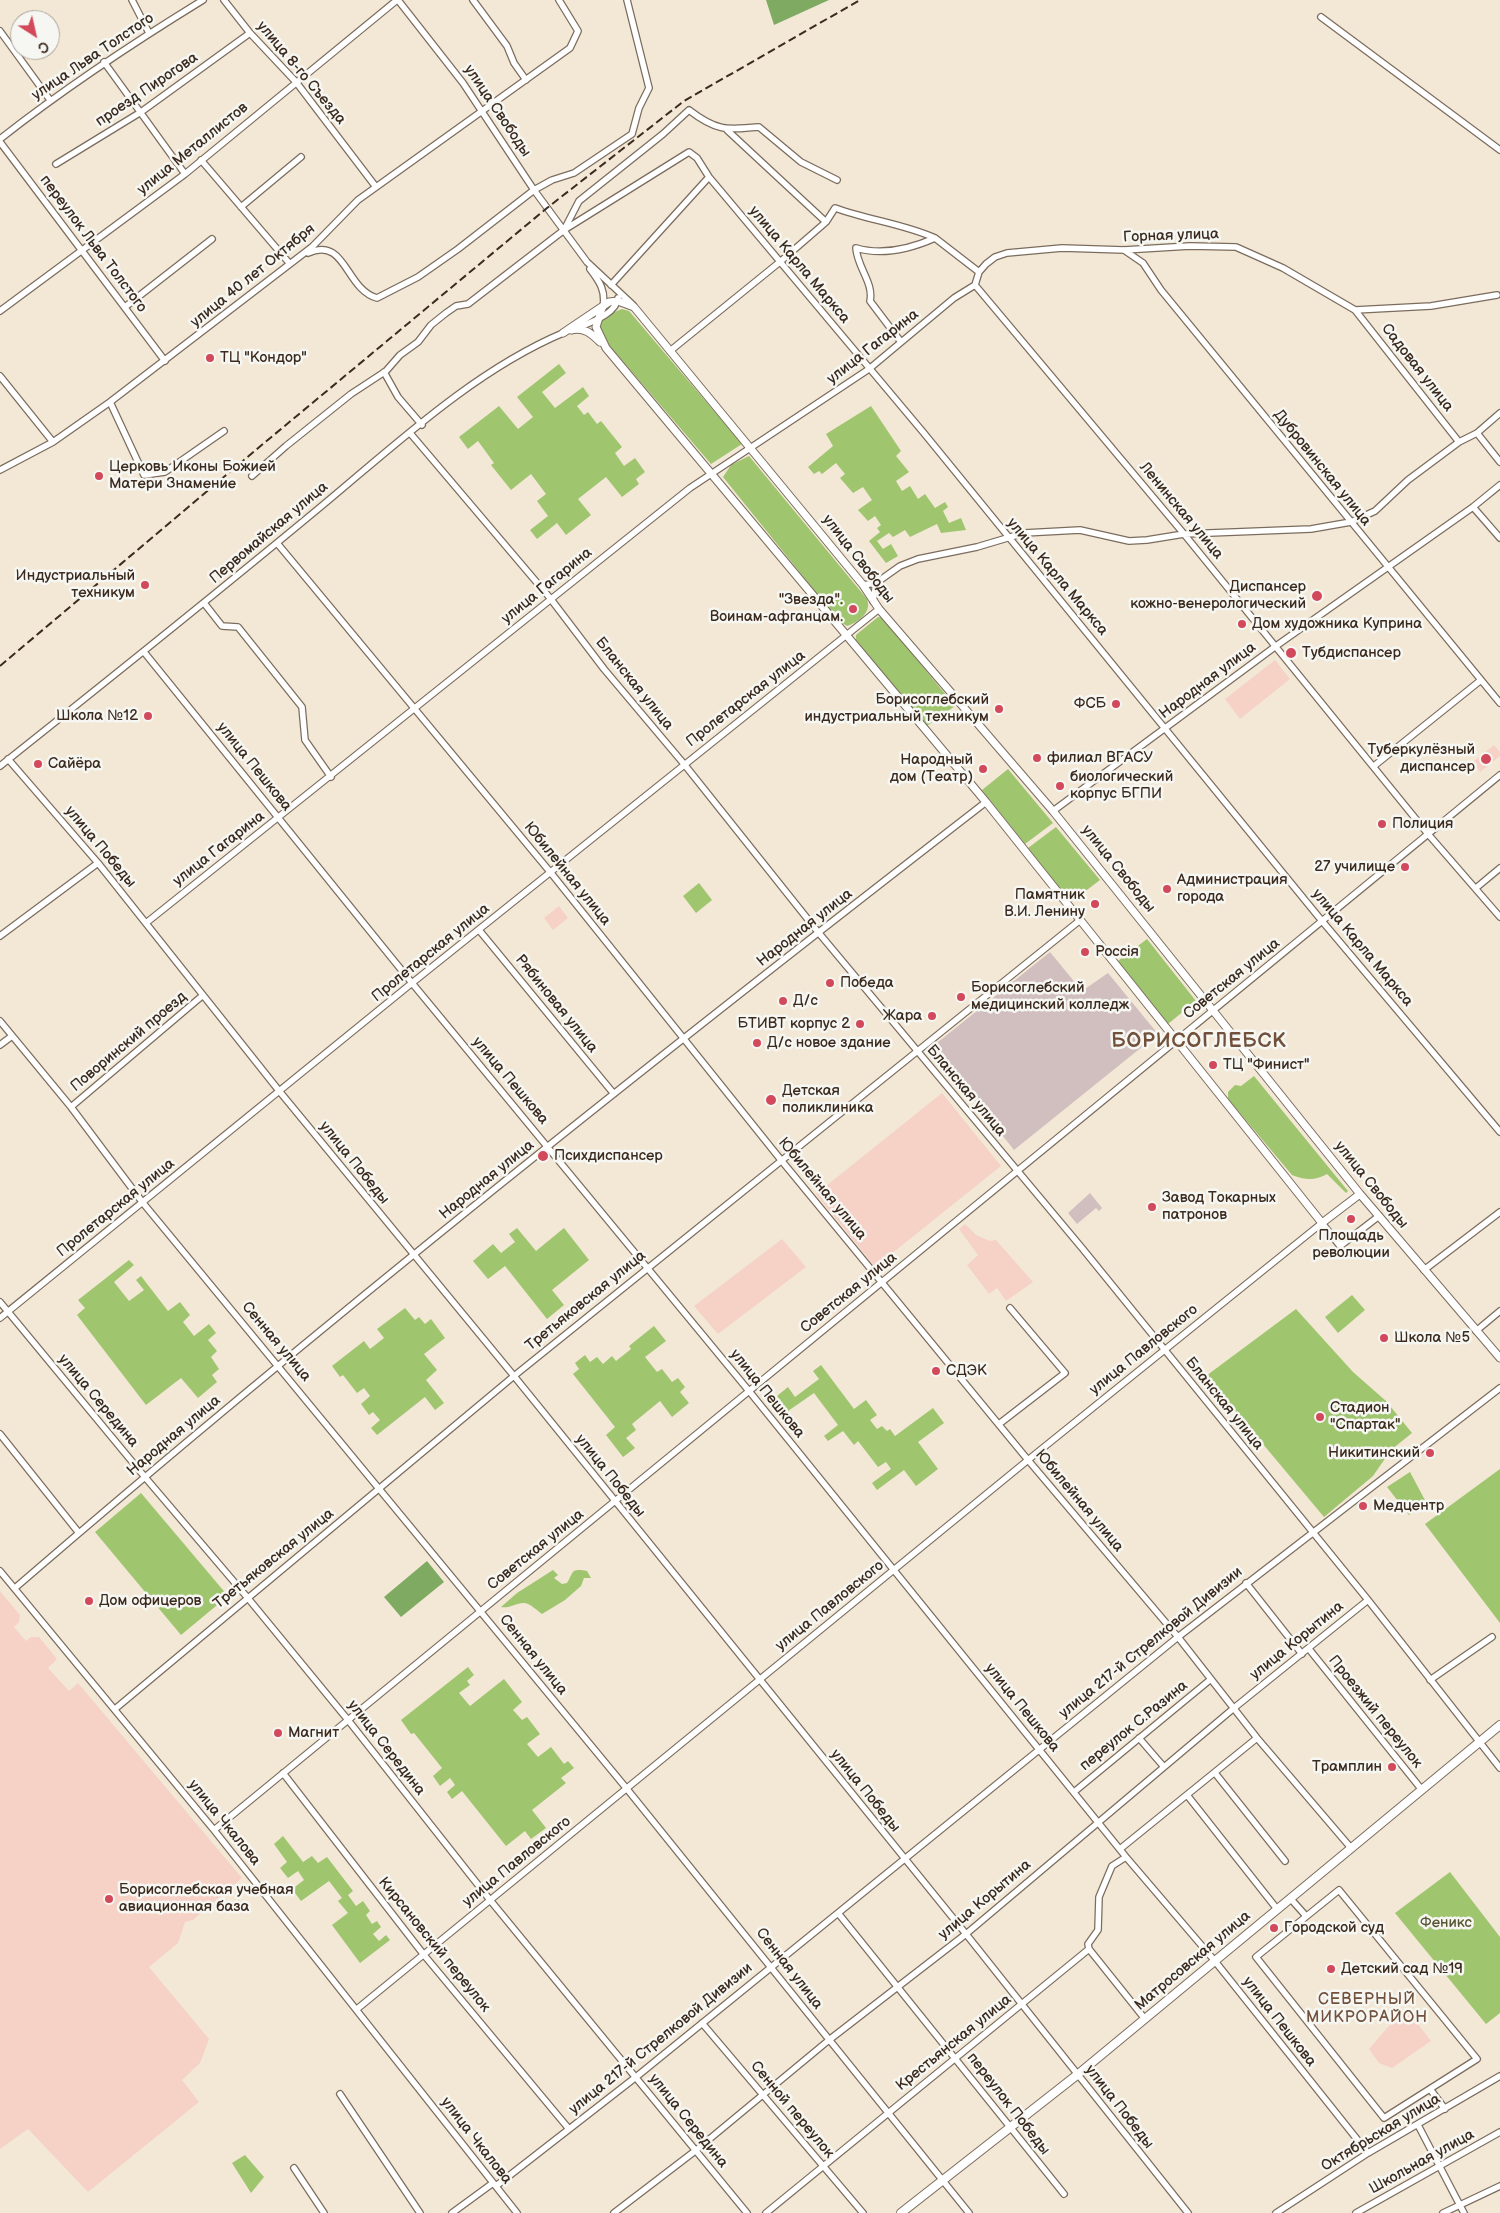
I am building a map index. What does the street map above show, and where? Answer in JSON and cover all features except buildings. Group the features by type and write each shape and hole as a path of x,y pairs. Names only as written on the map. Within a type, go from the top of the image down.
{"highway":[{"name":"Матросовская улица","path":"901,2213 1077,2074 1500,1725"}],"main road":[{"path":"563,333 610,302 618,300"},
{"name":"улица Свободы","path":"618,300 634,307 752,449 863,586 879,609 1053,811 1360,1194 1500,1358"},
{"path":"603,308 598,318 598,333 606,348"},
{"path":"563,333 573,330 588,331 606,348 986,802 1175,1042 1322,1223 1360,1194"}],"street":[{"path":"132,0 149,33"},
{"name":"улица Льва Толстого","path":"0,141 50,100 104,62 203,0"},
{"name":"улица 8-го Съезда","path":"224,0 250,33 296,82 376,187"},
{"name":"улица Металлистов","path":"0,311 185,174 398,0"},
{"name":"улица Свободы","path":"398,0 463,83 534,190 587,262 634,307"},
{"path":"473,0 507,46 514,63 526,80"},
{"name":"улица 40 лет Октября","path":"0,470 53,442 166,361 302,255 358,200 570,48 578,31 559,0"},
{"path":"302,255 324,248 334,252 362,290 369,296 377,298 418,277 490,226 534,190 552,180 574,174 632,134 639,108 648,88 626,0"},
{"path":"1321,17 1500,150"},
{"path":"0,31 50,100"},
{"name":"проезд Пирогова","path":"56,164 141,112 250,33"},
{"path":"104,62 185,174"},
{"path":"252,476 344,400 384,372 400,355 418,342 431,325 446,313 456,306 468,304 564,230 579,201 663,134 689,110 705,122 727,130 826,222"},
{"path":"727,130 759,127 801,162 837,180"},
{"name":"переулок Льва Толстого","path":"0,141 166,361"},
{"name":"улица Карла Маркса","path":"564,230 689,152 697,158 709,177 781,261 1166,728 1322,921 1500,1132"},
{"path":"241,207 301,156"},
{"path":"201,160 290,264"},
{"path":"610,284 709,177"},
{"path":"670,351 781,261 826,222 835,208 867,219 920,231 935,238 979,272"},
{"path":"324,234 324,248"},
{"path":"901,342 870,301 872,292 857,256 856,248 894,251 914,248 935,238"},
{"path":"125,307 212,240"},
{"name":"улица Свободы","path":"572,240 603,288 605,295 603,308"},
{"name":"Горная улица","path":"974,285 979,272 995,257 1006,253 1062,248 1124,250 1190,246 1236,247 1283,268 1355,310"},
{"name":"Дубровинская улица","path":"1124,250 1143,262 1161,290 1500,703"},
{"name":"улица Гагарина","path":"146,923 331,777 550,598 690,488 752,449 869,369 954,298 974,285"},
{"name":"Ленинская улица","path":"974,285 1184,534 1428,834 1500,918"},
{"path":"573,330 598,318 615,306 618,300 616,291"},
{"path":"1355,310 1431,306 1497,295"},
{"name":"Садовая улица","path":"1355,310 1459,442"},
{"name":"Первомайская улица","path":"0,766 144,652 410,433 490,370 563,333"},
{"path":"384,372 398,397 422,425"},
{"path":"0,376 53,442"},
{"path":"110,402 144,475 165,472 224,430"},
{"path":"863,586 876,583 900,566 918,559 1024,533 1080,530 1129,541 1184,534 1311,529 1351,522 1375,511 1408,480 1459,442 1477,433 1500,413"},
{"name":"Бланская улица","path":"410,433 550,598 604,669 684,764 818,932 1016,1172 1082,1248 1368,1600 1500,1768"},
{"path":"1477,433 1500,462"},
{"name":"Народная улица","path":"1053,811 1276,646 1473,508 1500,485"},
{"path":"1473,508 1500,538"},
{"name":"Юбилейная улица","path":"277,543 551,873 781,1160 1028,1460 1178,1636 1257,1738 1351,1848"},
{"path":"873,601 877,585 885,576"},
{"path":"204,603 222,626 238,627 302,707 305,740 331,777"},
{"name":"Пролетарская улица","path":"0,1318 412,983 879,609"},
{"name":"улица Пешкова","path":"144,652 412,983 749,1391 1126,1857 1214,1960 1368,2153"},
{"path":"1374,766 1481,680"},
{"name":"улица Победы","path":"8,760 98,863 202,996 413,1256 514,1376 1023,2004 1188,2213"},
{"name":"Советская улица","path":"214,1830 1500,775"},
{"name":"Народная улица","path":"14,1588 144,1476 548,1146 818,932 986,802"},
{"path":"0,936 98,863"},
{"path":"1476,888 1500,868"},
{"name":"Третьяковская улица","path":"115,1708 247,1597 381,1489 514,1376 1079,921"},
{"name":"Рябиновая улица","path":"479,930 614,1094"},
{"name":"Поворинский проезд","path":"71,1107 202,996"},
{"name":"Сенная улица","path":"0,1022 71,1107 143,1203 628,1790 969,2213"},
{"path":"0,1045 12,1036"},
{"path":"1424,1270 1500,1212"},
{"path":"1322,1223 1340,1246 1379,1216"},
{"name":"улица Павловского","path":"357,2009 628,1790 1028,1460 1322,1223"},
{"name":"улица Середина","path":"0,1302 348,1720 490,1900 747,2213"},
{"path":"999,1424 1065,1373 1010,1308"},
{"path":"1476,1331 1500,1312"},
{"name":"улица 217-й Стрелковой Дивизии","path":"452,2213 569,2129 636,2077 1178,1636 1500,1388"},
{"path":"0,1434 79,1533"},
{"name":"улица Чкалова","path":"0,1570 214,1830 517,2213"},
{"path":"1246,1583 1302,1654"},
{"name":"улица Корытина","path":"614,2213 695,2151 829,2040 966,1934 1234,1708 1368,1600"},
{"path":"1430,1680 1492,1637"},
{"name":"Проезжий переулок","path":"1309,1649 1422,1790"},
{"name":"переулок С.Разина","path":"1074,1792 1211,1679"},
{"path":"1139,1738 1164,1767"},
{"path":"1120,1849 1257,1738"},
{"name":"Кирсановский переулок","path":"283,1773 424,1955 569,2129"},
{"path":"1215,1773 1285,1861"},
{"path":"1186,1795 1277,1909"},
{"path":"1126,1857 1112,1866 1099,1897 1098,1930 1088,1944 1089,1949 1145,2018"},
{"path":"1339,1890 1477,2059 1384,2118 1256,1957 1306,1916 1339,1890"},
{"path":"1290,1898 1306,1916"},
{"name":"переулок Победы","path":"838,1913 1064,2194"},
{"name":"Крестьянская улица","path":"766,2213 1089,1949"},
{"name":"Сенной переулок","path":"702,2023 863,2213"},
{"name":"Октябрьская улица","path":"1280,2212 1368,2153 1499,2078"},
{"path":"1430,2089 1445,2109"},
{"path":"340,2094 420,2213"},
{"path":"1418,2125 1464,2213"},
{"name":"Школьная улица","path":"1356,2213 1500,2132"},
{"path":"294,2168 324,2213"},
{"path":"1443,2213 1500,2186"}],"shaded area":[{"path":"1275,660 1290,679 1240,719 1225,699"},
{"name":"Туберкулёзный диспансер","path":"1494,745 1500,752 1500,756 1480,772 1473,762"},
{"path":"559,906 568,918 553,930 544,918"},
{"path":"1050,952 1082,991 1108,973 1158,1034 1014,1150 932,1047"},
{"path":"942,1093 1001,1166 875,1267 816,1194"},
{"path":"1090,1193 1102,1208 1099,1211 1096,1208 1077,1224 1068,1213"},
{"path":"965,1224 976,1235 990,1241 996,1240 1033,1282 1006,1301 997,1288 989,1294 967,1265 978,1255 959,1229"},
{"path":"782,1239 806,1267 718,1334 694,1306"},
{"name":"Борисоглебская учебная авиационная база","path":"0,1591 20,1615 19,1622 14,1627 26,1641 31,1637 39,1637 57,1659 48,1668 69,1691 78,1683 242,1878 193,1920 185,1922 178,1943 149,1967 209,2039 200,2063 182,2080 199,2102 88,2192 28,2129 0,2149"},
{"path":"1408,2011 1431,2041 1392,2068 1379,2063 1369,2049 1388,2027"}],"green space":[{"path":"766,0 829,0 774,25"},
{"path":"622,309 629,311 742,444 711,464 602,337 600,323 612,313"},
{"path":"559,364 566,373 542,392 555,408 583,387 589,396 577,406 584,415 588,412 597,424 601,421 622,447 615,453 624,466 635,458 645,472 636,479 639,484 622,497 606,477 578,499 591,515 566,535 557,523 537,539 530,530 548,516 537,501 546,494 531,474 511,490 491,465 494,463 478,441 468,449 459,437 499,406 518,429 533,417 517,397"},
{"path":"871,406 901,451 896,456 909,472 896,481 902,491 910,486 918,499 925,494 935,508 945,502 948,507 943,511 949,523 961,518 966,530 941,533 937,524 910,537 905,530 893,537 889,533 877,541 883,549 891,544 898,556 886,563 869,541 880,532 877,528 881,525 875,516 868,521 858,510 872,500 863,487 853,493 840,478 845,474 836,463 822,474 819,471 814,474 808,467 833,446 826,434"},
{"path":"749,456 867,599 868,608 856,622 847,626 839,621 723,477 731,465"},
{"path":"878,617 883,618 955,706 927,726 856,640 856,635"},
{"path":"1008,769 1053,823 1025,844 982,790"},
{"path":"1056,827 1100,880 1071,902 1028,848"},
{"path":"699,883 712,900 696,913 683,896"},
{"path":"1147,939 1196,1001 1168,1024 1118,961"},
{"path":"1254,1076 1348,1191 1346,1193 1327,1174 1310,1179 1292,1175 1228,1099 1228,1092 1235,1085 1241,1086"},
{"path":"517,1228 536,1251 564,1228 589,1260 552,1290 564,1305 547,1319 505,1266 488,1279 473,1261 493,1244 501,1253 515,1242 509,1234"},
{"path":"129,1260 134,1265 114,1282 129,1301 144,1290 136,1280 141,1276 168,1311 180,1302 190,1315 183,1322 194,1336 209,1324 216,1333 208,1340 217,1351 211,1357 219,1369 212,1375 217,1382 198,1398 181,1378 146,1405 77,1315 85,1308 78,1300"},
{"path":"1352,1295 1365,1310 1338,1333 1325,1317"},
{"path":"405,1308 415,1320 419,1317 425,1324 431,1319 445,1338 424,1354 437,1370 426,1380 444,1403 435,1410 425,1397 377,1435 371,1428 380,1420 373,1412 369,1415 361,1404 370,1396 364,1388 357,1393 343,1375 340,1377 332,1366 364,1341 370,1349 384,1338 377,1329"},
{"name":"Стадион \"Спартак\"","path":"1296,1309 1353,1372 1386,1401 1412,1433 1391,1450 1373,1476 1324,1517 1206,1376"},
{"path":"654,1326 666,1341 645,1357 657,1372 662,1369 672,1382 678,1378 685,1387 680,1392 689,1403 672,1417 660,1401 632,1424 636,1430 626,1438 635,1448 623,1457 606,1435 615,1427 573,1374 579,1369 575,1363 585,1355 590,1362 597,1357 603,1364 612,1356 616,1361 631,1349 629,1346"},
{"path":"821,1365 854,1409 866,1400 877,1415 870,1420 877,1429 882,1426 887,1431 890,1429 895,1436 933,1408 944,1423 918,1442 938,1469 916,1486 904,1470 877,1490 872,1483 891,1469 886,1462 878,1467 858,1441 854,1445 843,1431 828,1441 824,1436 838,1425 814,1393 788,1411 777,1396 788,1387 795,1397 819,1379 813,1371"},
{"path":"1500,1469 1500,1623 1425,1524"},
{"path":"1410,1472 1427,1504 1409,1515 1387,1487"},
{"path":"141,1493 228,1596 181,1635 95,1532"},
{"path":"427,1561 444,1582 401,1617 384,1597"},
{"path":"553,1570 558,1575 554,1578 562,1584 567,1583 573,1572 578,1570 587,1571 591,1578 584,1578 581,1586 565,1600 542,1614 525,1603 501,1607 517,1593"},
{"path":"468,1667 474,1675 467,1681 470,1685 459,1693 470,1706 504,1679 522,1702 513,1710 522,1720 527,1717 540,1734 527,1744 538,1757 551,1747 564,1764 568,1761 574,1768 561,1778 566,1783 532,1810 546,1828 531,1839 525,1831 506,1846 462,1791 452,1799 447,1792 455,1785 450,1778 440,1786 433,1776 442,1768 401,1720"},
{"path":"283,1836 303,1862 312,1856 318,1863 327,1857 353,1891 348,1895 356,1906 363,1901 370,1911 366,1915 372,1924 377,1921 381,1927 373,1934 379,1941 386,1935 390,1940 360,1963 332,1925 348,1913 338,1901 342,1898 329,1881 301,1901 292,1889 304,1880 298,1871 288,1878 280,1868 287,1862 274,1844"},
{"name":"Феникс","path":"1450,1872 1500,1937 1500,2013 1486,2024 1395,1913"},
{"path":"245,2155 264,2177 251,2193 232,2163"}],"railway":[{"path":"0,666 547,208 684,101 860,0"}],"place":[{"name":"ТЦ \"Кондор\"","path":"210,358"},
{"name":"Церковь Иконы Божией Матери Знамение","path":"99,476"},
{"name":"Индустриальный техникум","path":"145,585"},
{"name":"Диспансер кожно-венерологический","path":"1317,596"},
{"name":"\"Звезда\". Воинам-афганцам.","path":"853,609"},
{"name":"Дом художника Куприна","path":"1242,624"},
{"name":"Тубдиспансер","path":"1291,653"},
{"name":"ФСБ","path":"1116,704"},
{"name":"Борисоглебский индустриальный техникум","path":"999,709"},
{"name":"Школа №12","path":"148,716"},
{"name":"филиал ВГАСУ","path":"1037,758"},
{"name":"Туберкулёзный диспансер","path":"1486,759"},
{"name":"Сайёра","path":"38,764"},
{"name":"Народный дом (Театр)","path":"983,769"},
{"name":"биологический корпус БГПИ","path":"1060,786"},
{"name":"Полиция","path":"1382,824"},
{"name":"27 училище","path":"1405,867"},
{"name":"Администрация города","path":"1167,889"},
{"name":"Памятник В.И. Ленину","path":"1095,904"},
{"name":"Россiя","path":"1085,952"},
{"name":"Победа","path":"830,983"},
{"name":"Борисоглебский медицинский колледж","path":"961,997"},
{"name":"Д/с","path":"783,1001"},
{"name":"Жара","path":"932,1016"},
{"name":"БТИВТ корпус 2","path":"860,1024"},
{"name":"Д/с новое здание","path":"757,1043"},
{"name":"ТЦ \"Финист\"","path":"1213,1065"},
{"name":"Детская поликлиника","path":"771,1100"},
{"name":"Психдиспансер","path":"543,1156"},
{"name":"Завод Токарных патронов","path":"1152,1207"},
{"name":"Площадь революции","path":"1351,1219"},
{"name":"Школа №5","path":"1384,1338"},
{"name":"СДЭК","path":"936,1371"},
{"name":"Стадион \"Спартак\"","path":"1320,1417"},
{"name":"Никитинский","path":"1430,1453"},
{"name":"Медцентр","path":"1363,1506"},
{"name":"Дом офицеров","path":"89,1601"},
{"name":"Магнит","path":"278,1733"},
{"name":"Трамплин","path":"1392,1767"},
{"name":"Борисоглебская учебная авиационная база","path":"109,1899"},
{"name":"Городской суд","path":"1274,1928"},
{"name":"Детский сад №19","path":"1331,1969"}],"district":[{"name":"БОРИСОГЛЕБСК","path":"1199,1042"},
{"name":"СЕВЕРНЫЙ МИКРОРАЙОН","path":"1367,2009"}]}
